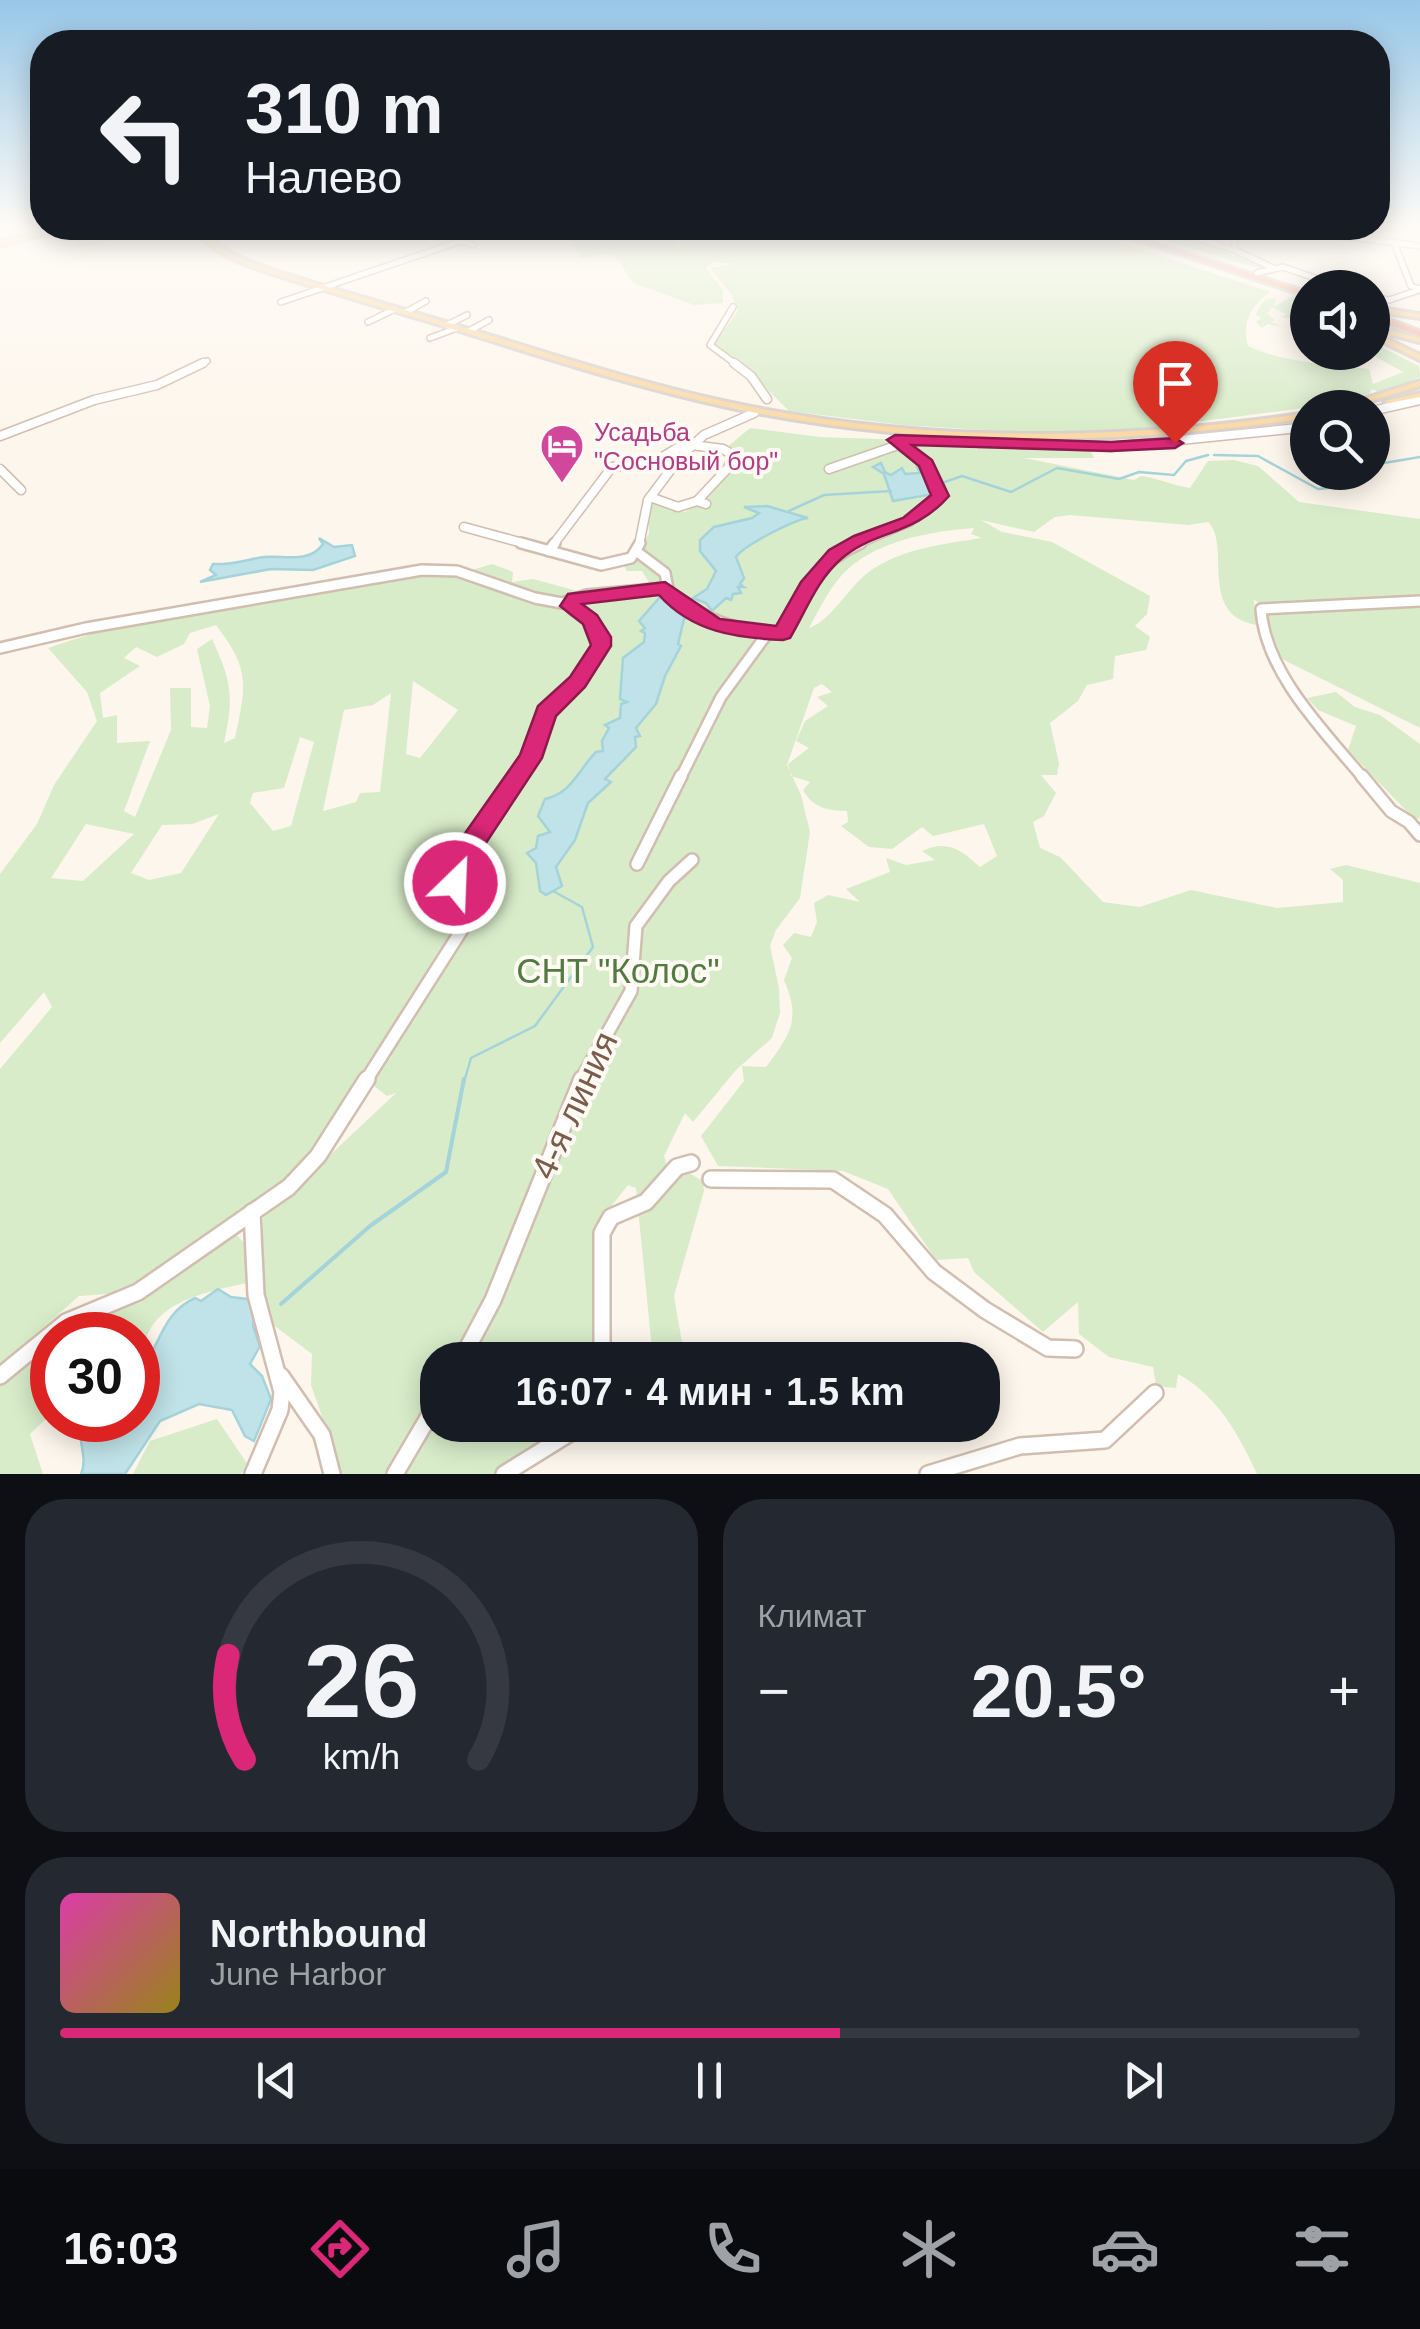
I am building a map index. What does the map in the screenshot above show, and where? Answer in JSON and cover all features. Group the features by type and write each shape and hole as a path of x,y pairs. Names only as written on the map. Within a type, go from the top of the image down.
{"highway":[{"path":"1390,323 1420,336"}],"main road":[{"path":"348,295 669,394 754,413 896,432 1022,441 1185,436 1290,420"},
{"path":"1390,316 1420,318"},
{"path":"1420,318 1413,327 1420,336"},
{"path":"1420,336 1391,333 1380,338 1420,361"},
{"path":"1390,348 1420,361"},
{"path":"619,377 772,413 842,424 964,434 1147,435 1290,419"},
{"path":"1390,393 1420,382"},
{"path":"1405,389 1406,394 1420,396"},
{"path":"1390,402 1420,396"}],"street":[{"path":"281,302 299,295"},
{"path":"406,312 426,301"},
{"path":"733,307 710,344 751,376 767,399"},
{"path":"368,322 394,309"},
{"path":"447,325 467,314"},
{"path":"469,332 489,320"},
{"path":"430,338 457,328"},
{"path":"0,436 212,363"},
{"path":"1390,405 1420,396"},
{"path":"549,551 612,467 626,470 668,460 684,444 754,413"},
{"path":"636,552 666,573 665,588 669,594 713,624 767,634 783,633 796,603 819,569 836,554 909,522 940,496 926,464 895,440 1111,446 1233,438 1290,430"},
{"path":"464,526 601,566 620,565 636,552 644,538 642,514 650,497 694,442"},
{"path":"650,497 678,507 701,502 734,455 729,450 699,447 694,442"},
{"path":"829,469 898,446"},
{"path":"0,469 20,490"},
{"path":"0,648 86,628 422,570 457,571 535,598 571,602 587,596 665,588"},
{"path":"1420,601 1261,610 1259,619 1264,639 1299,697 1392,812 1409,822 1420,835"},
{"path":"0,1376 66,1322 138,1292 305,1174 461,932 466,911 455,883 458,864 531,758 546,712 578,682 601,646 594,626 572,608 571,602"},
{"path":"637,864 721,697 767,634"},
{"name":"4-я линия","path":"470,1342 493,1300 574,1095 631,991 636,926 669,882 692,860"},
{"path":"602,1342 602,1233 611,1218 646,1202 678,1167 691,1163"},
{"path":"711,1180 833,1180 885,1215 934,1272 984,1310 1048,1348 1076,1349"},
{"path":"252,1212 256,1295 280,1375 280,1410 253,1474"},
{"path":"280,1375 322,1435 332,1474"},
{"path":"928,1474 1020,1446 1105,1440 1155,1394"},
{"path":"394,1474 420,1431"},
{"path":"504,1474 556,1442"}],"green space":[{"path":"666,295 723,295 723,303 694,305"},
{"path":"732,295 1267,295 1249,315 1248,346 1290,359 1290,370 1369,370 1373,384 1403,372 1390,365 1390,352 1419,366 1420,377 1390,390 1290,390 1290,410 1127,431 1016,432 903,425 789,411 740,362 713,344 738,311"},
{"path":"1290,297 1290,318 1281,317 1287,314 1271,307 1268,314 1275,320 1271,322 1284,327 1268,324 1262,328 1256,322 1261,317 1256,315 1261,305 1272,298 1276,299 1274,307"},
{"name":"СНТ \"Колос\"","path":"750,428 977,449 1089,448 1094,458 1024,458 1134,480 1147,477 1190,488 1208,461 1234,460 1258,466 1299,502 1420,519 1420,728 1282,659 1264,634 1262,606 1254,599 1256,625 1238,618 1227,608 1221,594 1215,533 1208,522 1188,525 1070,515 1055,517 1034,532 981,520 1002,532 1052,542 1150,596 1147,614 1135,626 1150,637 1146,650 1115,656 1113,679 1087,685 1078,701 1050,723 1059,763 1057,775 1041,775 1056,793 1044,816 1033,822 1040,848 1060,857 1103,902 1140,907 1191,890 1277,908 1343,902 1343,880 1330,869 1346,865 1420,883 1420,1474 1257,1474 1225,1417 1192,1383 1178,1374 1176,1388 1156,1386 1153,1367 1109,1357 1079,1334 1078,1302 1043,1332 974,1272 968,1258 936,1260 888,1189 843,1171 718,1166 701,1136 744,1081 742,1066 766,1067 787,1035 792,1005 784,980 792,958 783,945 794,933 811,937 817,922 814,903 828,895 860,902 846,889 890,872 886,858 906,865 935,860 922,851 939,846 960,851 980,867 997,856 984,824 933,836 922,827 892,849 869,847 841,826 848,822 847,811 816,805 803,790 810,782 792,776 810,832 800,898 776,930 770,946 780,1013 772,1038 736,1070 693,1122 685,1113 664,1156 671,1177 683,1170 703,1181 704,1191 674,1296 682,1342 651,1342 636,1188 628,1185 605,1214 601,1342 420,1342 420,1442 548,1442 497,1474 342,1474 311,1385 312,1354 272,1324 259,1298 263,1218 396,1093 387,1096 370,1083 476,909 464,895 460,864 538,750 545,722 579,684 606,642 589,618 571,606 516,590 472,570 492,564 513,572 512,582 533,579 596,596 653,589 642,571 627,571 625,567 649,534 648,502 685,512 701,501 735,461 726,448","holes":["974,528 971,534 982,538 924,548 883,563 862,578 825,618 809,628 836,582 875,551 925,535","822,684 832,692 817,697 828,706 805,721 796,741 809,748 788,764 790,771 787,765 814,688"]},
{"path":"457,571 524,590 573,612 589,626 595,643 588,662 573,680 542,701 546,709 533,727 531,754 444,880 460,906 464,924 305,1170 120,1293 79,1296 61,1312 30,1312 30,1339 0,1365 0,1069 52,1007 44,992 0,1043 0,874 37,824 54,785 97,721 87,692 48,648 121,624 422,572","holes":["216,625 235,655 243,679 235,738 224,743 229,690 212,639 197,649 210,706 207,728 191,727 191,688 170,688 171,730 135,817 124,811 150,741 117,743 117,715 103,718 100,693 140,666 124,658 136,647 157,657 184,644 190,633","413,681 458,710 420,758 406,754","391,693 380,792 360,793 356,802 323,811 344,710 373,705","300,737 314,742 291,826 273,831 250,803 253,793 284,788","219,814 181,873 149,880 131,873 162,825 192,824","86,824 134,834 83,881 51,878"]},
{"path":"1336,692 1355,707 1380,715 1420,744 1420,819 1413,818 1348,750 1356,726 1318,710 1307,698"},
{"path":"232,1230 247,1246 246,1283 195,1296 160,1318 160,1312 92,1312"},
{"path":"30,1354 30,1442 43,1474 0,1474 0,1378"},
{"path":"217,1419 248,1465 241,1474 133,1474 149,1442 160,1442 160,1438"}],"water":[{"path":"881,463 891,475 902,468 905,474 920,473 917,467 923,466 936,489 934,494 893,501 884,474 873,467"},
{"path":"767,506 808,518 741,552 736,557 744,578 740,584 744,587 738,587 741,593 733,594 731,600 726,598 712,611 706,603 693,598 707,589 716,571 700,551 700,540 714,527 759,513 744,507"},
{"path":"319,538 334,547 352,545 355,556 313,570 271,569 200,582 216,575 210,570 213,564 309,555 323,544"},
{"path":"660,597 687,611 690,617 684,619 678,644 681,646 656,704 636,728 640,736 635,737 636,747 605,779 611,782 588,803 575,840 556,867 562,886 546,895 540,891 536,863 527,853 536,848 538,836 550,832 538,816 545,799 562,792 596,752 603,751 602,741 609,728 605,725 620,718 621,704 627,702 620,699 623,658 644,642 645,633 641,631 645,628 639,621"},
{"path":"218,1289 231,1297 255,1300 253,1326 260,1346 250,1364 262,1376 271,1399 254,1441 245,1436 232,1410 199,1404 160,1421 160,1338 183,1305 195,1298 201,1301"},
{"path":"81,1442 146,1442 125,1474 81,1474"}],"waterway":[{"path":"945,482 962,476 1011,492 1057,468 1119,479 1139,472 1174,475 1186,461 1208,455"},
{"path":"1214,455 1258,456 1290,474"},
{"path":"1390,462 1420,457"},
{"path":"789,511 824,495 891,491"},
{"path":"464,1082 471,1058 535,1026 593,947 582,907 553,891"},
{"path":"281,1304 370,1226 446,1172 464,1079"}],"place":[{"name":"Усадьба \"Сосновый бор\"","path":"562,484"}],"route":[{"path":"455,883 458,864 531,758 546,712 578,682 601,646 601,637 590,620 570,606 574,599 665,588 713,624 759,634 783,633 796,603 819,569 836,554 909,522 940,496 926,464 895,440 1111,446 1175,443"}]}
